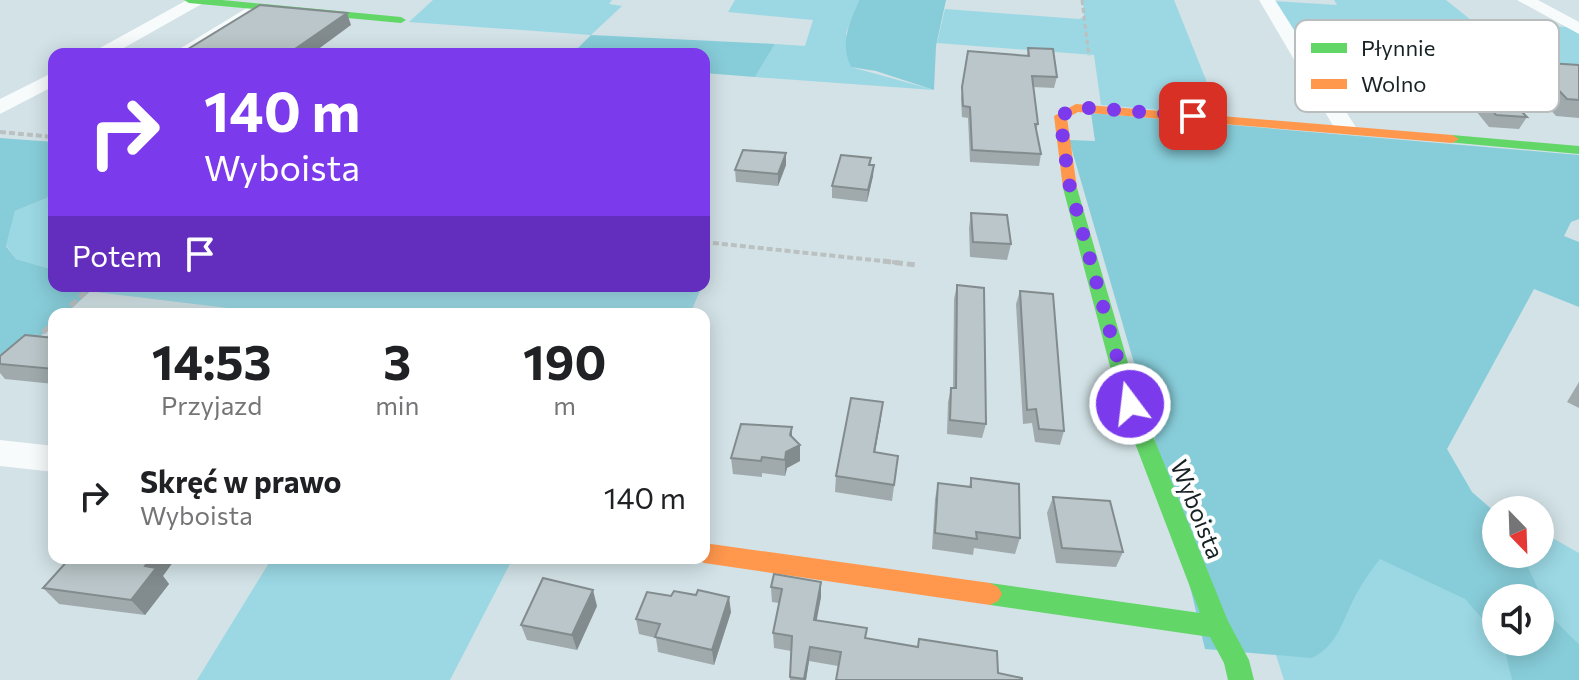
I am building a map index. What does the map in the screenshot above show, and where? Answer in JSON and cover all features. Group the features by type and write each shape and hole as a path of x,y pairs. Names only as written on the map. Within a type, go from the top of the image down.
{"street":[{"path":"189,0 401,20"},
{"path":"1267,0 1295,46"},
{"path":"1525,0 1579,29"},
{"path":"110,48 198,1"},
{"path":"191,48 255,8"},
{"path":"0,108 48,81"},
{"name":"Wyboista","path":"1241,680 1236,660 1218,627 1130,404 1069,183 1060,116 1076,108 1091,108 1579,150"},
{"path":"1336,112 1346,129"},
{"path":"0,453 48,458"},
{"path":"710,554 1218,627"}],"path":[{"path":"1082,0 1089,56"},
{"path":"0,132 48,136"},
{"path":"710,243 916,265"},
{"path":"68,308 86,292"},
{"path":"29,345 48,328"}],"shaded area":[{"path":"433,0 612,0 609,4 622,6 591,35 409,22"},
{"path":"735,0 859,0 846,33 851,67 934,90 755,77 775,44 805,46 813,20 728,12"},
{"path":"859,0 946,0 936,46 934,90 876,71 851,67 846,41"},
{"path":"1083,0 1174,0 1220,115 1101,105 1094,55 937,43 945,9 1079,19 1084,17"},
{"path":"1334,0 1446,0 1471,20 1295,20 1295,37 1273,1 1337,5"},
{"path":"1559,26 1579,31 1579,70 1559,68"},
{"path":"591,35 775,44 755,77 710,73 710,48 578,48"},
{"path":"1091,113 1579,155 1579,219 1571,222 1564,236 1579,242 1579,307 1534,289 1447,449 1472,492 1482,501 1482,568 1528,568 1536,584 1482,584 1482,618 1465,599 1380,559 1360,587 1335,638 1312,658 1205,649 1148,411 1069,140 1095,141"},
{"path":"0,138 48,142 48,197 15,211 6,246 16,259 48,268 48,292 89,292 72,308 48,308 48,329 0,372"},
{"path":"48,197 48,268 16,259 6,245 15,211"},
{"path":"95,292 699,292 693,308 228,308"},
{"path":"1554,539 1579,553 1579,644 1554,619 1554,584 1536,584 1528,568 1554,568"},
{"path":"1379,558 1482,593 1482,656 1554,656 1554,630 1565,680 1284,680 1276,655 1246,603"},
{"path":"268,564 510,564 450,680 197,680"},
{"path":"1554,619 1579,644 1579,680 1512,680 1506,656 1554,656"}],"building":[{"path":"260,5 347,13 296,48 190,48"},
{"path":"1028,48 1053,49 1057,77 1032,76 1038,124 1035,124 1041,154 972,150 970,107 963,106 962,87 968,51 1029,56"},
{"path":"1559,64 1579,65 1579,100 1567,99 1559,91"},
{"path":"1493,112 1522,112 1527,117 1496,115"},
{"path":"743,150 786,153 778,174 735,170"},
{"path":"841,155 871,158 869,165 874,165 868,190 832,186"},
{"path":"971,213 1007,215 1011,244 973,242"},
{"path":"957,285 984,288 986,424 950,420 951,388 956,388"},
{"path":"1020,291 1053,294 1064,431 1039,429 1036,409 1027,410"},
{"path":"25,335 48,337 48,368 0,364 0,356"},
{"path":"851,398 883,402 874,452 898,456 894,485 836,476"},
{"path":"741,424 792,427 790,435 800,445 786,452 785,460 731,458"},
{"path":"971,478 1019,484 1020,538 976,532 977,539 935,533 938,483 971,487"},
{"path":"1053,497 1110,501 1123,552 1062,548"},
{"path":"65,564 146,564 145,566 156,568 131,600 43,588"},
{"path":"774,574 821,582 814,620 867,628 865,638 918,647 919,639 997,651 998,673 1022,680 836,680 841,652 810,647 804,679 790,677 792,636 773,633 782,589 771,587"},
{"path":"543,578 593,590 572,635 521,625"},
{"path":"698,590 729,597 712,650 655,637 660,624 636,619 647,592 671,596 674,591 696,595"}],"traffic: fast":[{"path":"189,0 401,20"},
{"path":"1452,139 1579,150"},
{"path":"1070,188 1130,404 1218,627 1236,660 1241,680"},
{"path":"990,594 1218,627"}],"traffic: slow":[{"path":"1070,188 1060,116 1076,108 1452,139"},
{"path":"710,554 990,594"}],"route":[{"path":"1130,404 1069,183 1060,116 1076,108 1193,116"}]}
